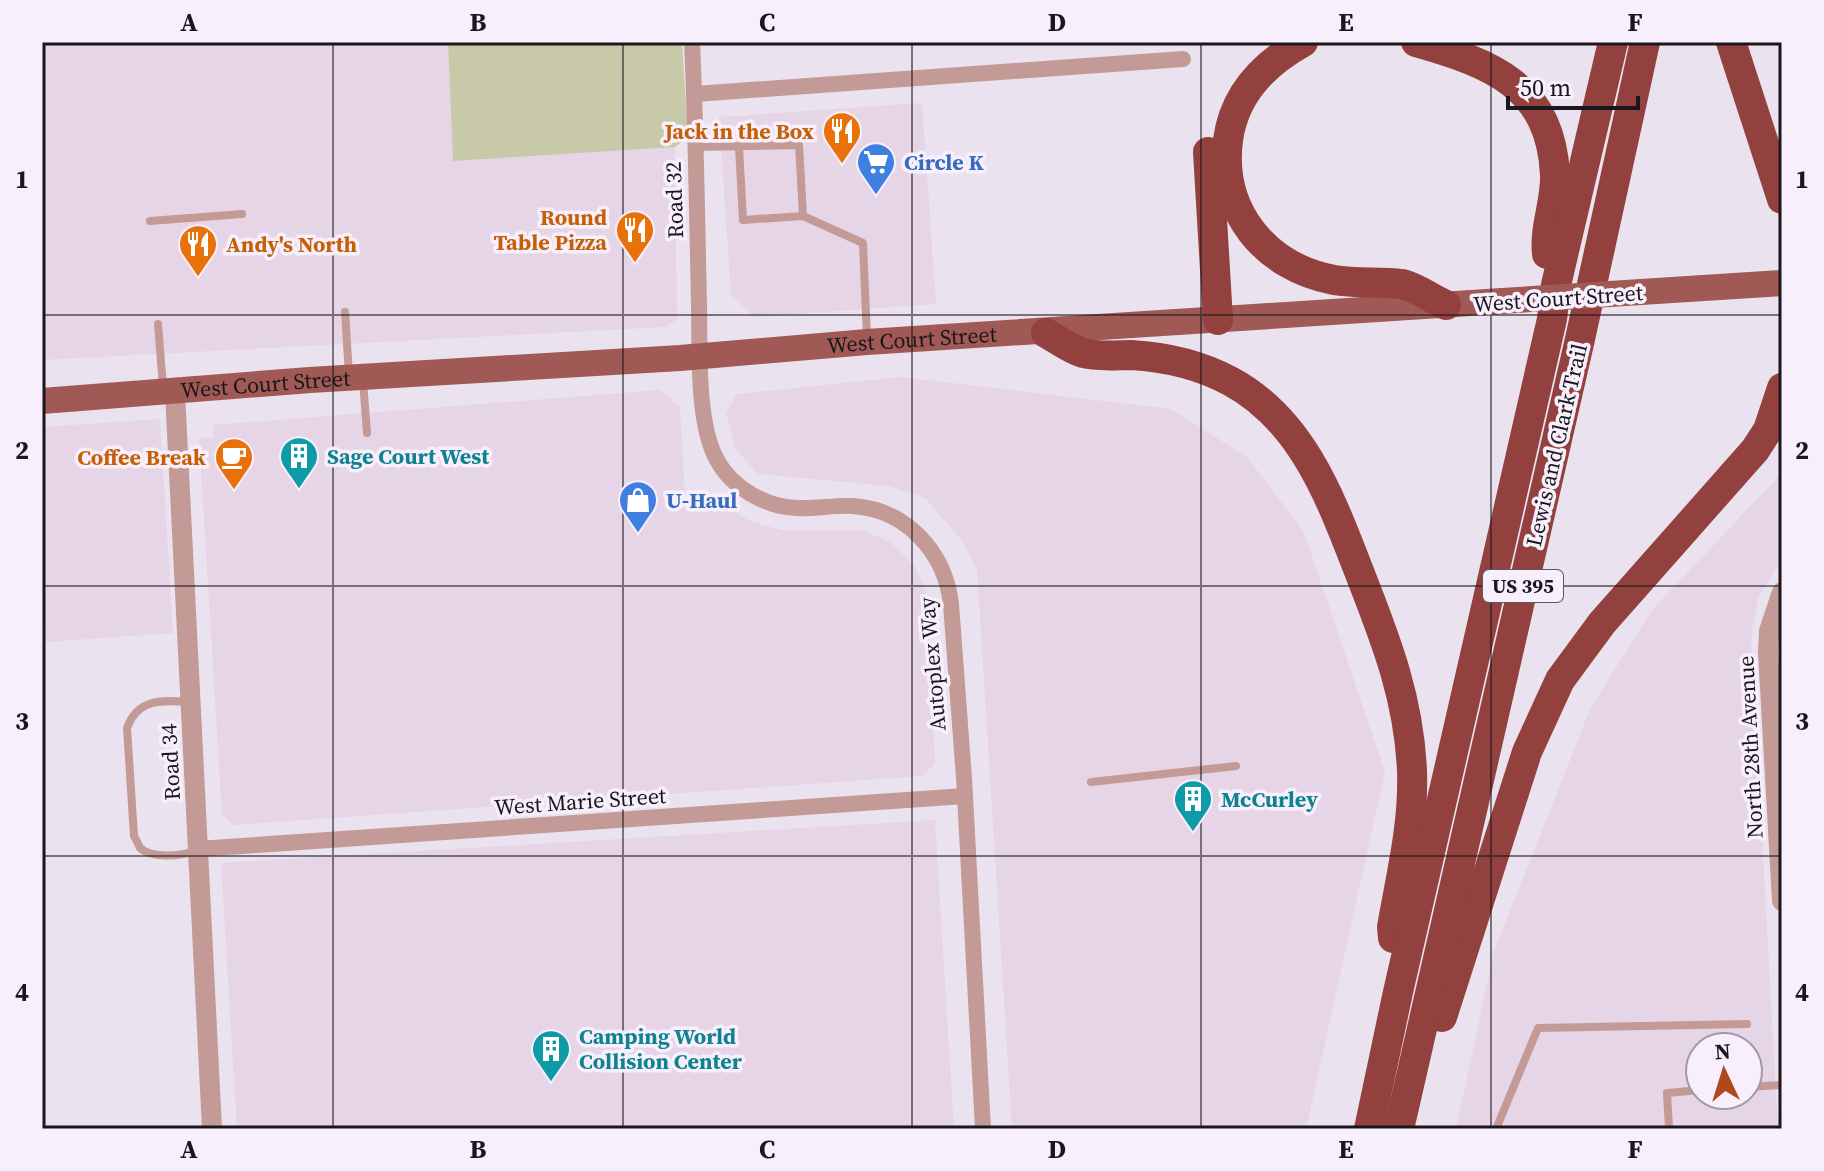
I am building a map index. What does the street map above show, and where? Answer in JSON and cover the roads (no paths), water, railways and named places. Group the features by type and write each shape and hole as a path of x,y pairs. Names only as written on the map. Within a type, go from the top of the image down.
{"highway":[{"path":"1218,320 1208,148 1210,128 1220,98 1236,72 1267,42"},
{"path":"1303,42 1282,53 1249,85 1229,129 1227,172 1244,222 1275,256 1292,267 1337,281 1404,285 1446,305"},
{"path":"1416,42 1469,57 1488,66 1520,89 1542,121 1553,154 1555,176 1545,250 1556,285"},
{"name":"Lewis and Clark Trail","path":"1369,1129 1613,42"},
{"name":"Lewis and Clark Trail","path":"1399,1129 1645,42"},
{"path":"1731,42 1782,199"},
{"path":"1046,333 1084,353 1163,359 1188,364 1232,382 1286,427 1315,468 1335,510 1387,645 1407,716 1413,791 1392,927 1398,992"},
{"path":"1414,1062 1439,1025 1527,752 1560,680 1602,623 1755,450 1768,430 1782,388"}],"main road":[{"name":"West Court Street","path":"42,401 867,342 1046,333 1782,283"}],"street":[{"name":"Road 32","path":"692,42 700,356"},
{"path":"695,94 1183,59"},
{"name":"Autoplex Way","path":"700,356 705,419 713,452 729,476 743,489 778,506 854,506 887,514 905,523 923,538 936,557 949,592 965,796 983,1129"},
{"name":"Road 34","path":"169,393 191,702 212,1129"},
{"name":"North 28th Avenue","path":"1782,592 1769,631 1776,688 1782,901"},
{"name":"West Marie Street","path":"198,849 965,796"}],"lane":[{"path":"695,147 799,145 803,216"},
{"path":"739,147 743,220 803,216 863,243 867,342"},
{"path":"150,221 242,214"},
{"path":"345,312 367,433"},
{"path":"158,324 169,393"},
{"path":"191,702 146,703 132,713 127,728 134,836 140,848 153,854 198,849"},
{"path":"1091,782 1236,766"},
{"path":"1496,1129 1538,1028 1747,1024"},
{"path":"1669,1129 1667,1093 1684,1091"}],"place":[{"name":"Jack in the Box","path":"842,165"},
{"name":"Circle K","path":"876,196"},
{"name":"Round Table Pizza","path":"635,264"},
{"name":"Andy's North","path":"198,278"},
{"name":"Sage Court West","path":"299,490"},
{"name":"Coffee Break","path":"234,491"},
{"name":"U-Haul","path":"638,534"},
{"name":"McCurley","path":"1193,833"},
{"name":"Camping World Collision Center","path":"551,1083"}]}
